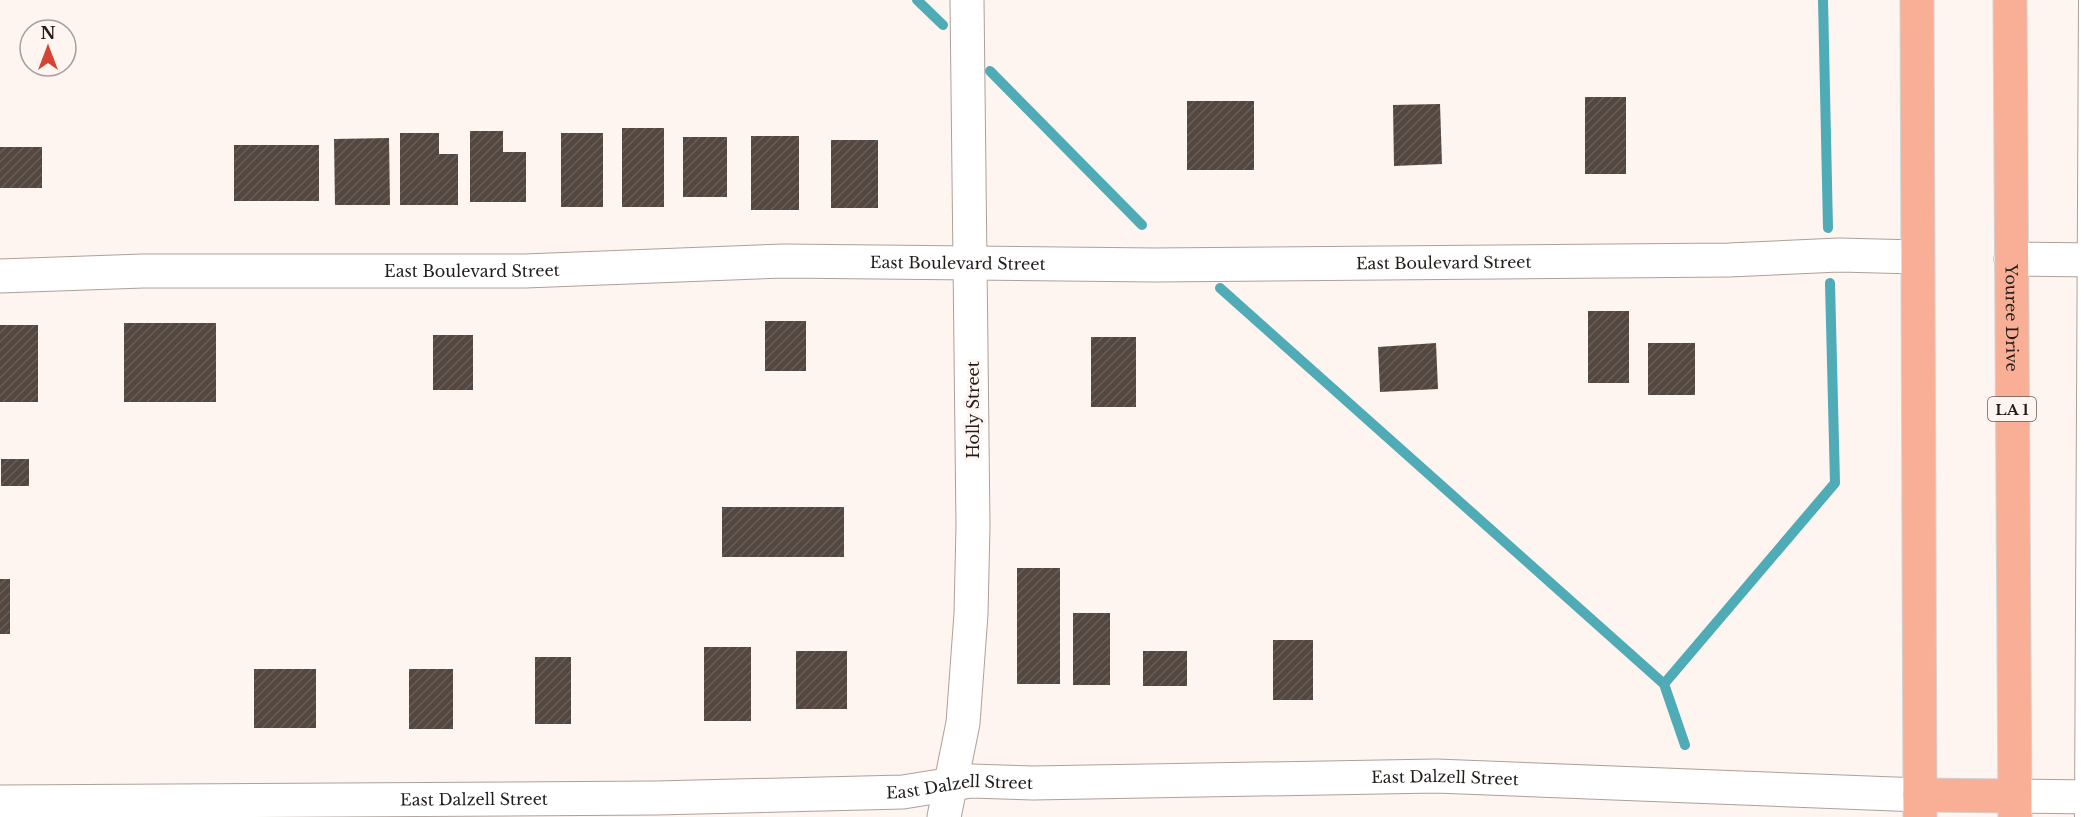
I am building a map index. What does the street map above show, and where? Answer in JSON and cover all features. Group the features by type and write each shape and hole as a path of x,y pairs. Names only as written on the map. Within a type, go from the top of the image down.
{"main road":[{"path":"1917,0 1920,806 2014,806"},
{"name":"Youree Drive","path":"2010,0 2014,806"}],"street":[{"name":"Holly Street","path":"944,817 963,723 971,614 973,526 967,0"},
{"name":"East Boulevard Street","path":"0,276 143,271 525,271 784,261 1155,265 1729,260 1839,255 1917,257"},
{"path":"2011,259 2092,260"},
{"name":"East Dalzell Street","path":"0,802 428,809 903,792 971,781 1033,783 1436,776 1920,806"},
{"path":"2014,806 2088,804"}],"lane":[{"path":"2088,804 2092,260 2089,0"}],"building":[{"path":"1585,97 1626,97 1626,174 1585,174"},
{"path":"1187,101 1254,101 1254,170 1187,170"},
{"path":"1440,104 1442,164 1394,166 1393,105"},
{"path":"622,128 664,128 664,207 622,207"},
{"path":"470,131 503,131 503,152 526,152 526,202 470,202"},
{"path":"400,133 439,133 439,154 458,154 458,205 400,205"},
{"path":"561,133 603,133 603,207 561,207"},
{"path":"751,136 799,136 799,210 751,210"},
{"path":"683,137 727,137 727,197 683,197"},
{"path":"389,138 390,205 335,205 334,139"},
{"path":"831,140 878,140 878,208 831,208"},
{"path":"234,145 319,145 319,201 234,201"},
{"path":"0,147 42,147 42,188 0,188"},
{"path":"1588,311 1629,311 1629,383 1588,383"},
{"path":"765,321 806,321 806,371 765,371"},
{"path":"124,323 216,323 216,402 124,402"},
{"path":"0,325 38,325 38,402 0,402"},
{"path":"433,335 473,335 473,390 433,390"},
{"path":"1091,337 1136,337 1136,407 1091,407"},
{"path":"1436,343 1438,389 1380,392 1378,347"},
{"path":"1648,343 1695,343 1695,395 1648,395"},
{"path":"1,459 29,459 29,486 1,486"},
{"path":"722,507 844,507 844,557 722,557"},
{"path":"1017,568 1060,568 1060,684 1017,684"},
{"path":"0,579 10,579 10,634 0,634"},
{"path":"1073,613 1110,613 1110,685 1073,685"},
{"path":"1273,640 1313,640 1313,700 1273,700"},
{"path":"704,647 751,647 751,721 704,721"},
{"path":"796,651 847,651 847,709 796,709"},
{"path":"1143,651 1187,651 1187,686 1143,686"},
{"path":"535,657 571,657 571,724 535,724"},
{"path":"254,669 316,669 316,728 254,728"},
{"path":"409,669 453,669 453,729 409,729"}],"waterway":[{"path":"917,0 943,25"},
{"path":"1823,0 1828,228"},
{"path":"990,71 1142,225"},
{"path":"1664,684 1835,483 1830,283"},
{"path":"1220,288 1664,684 1685,745"}]}
